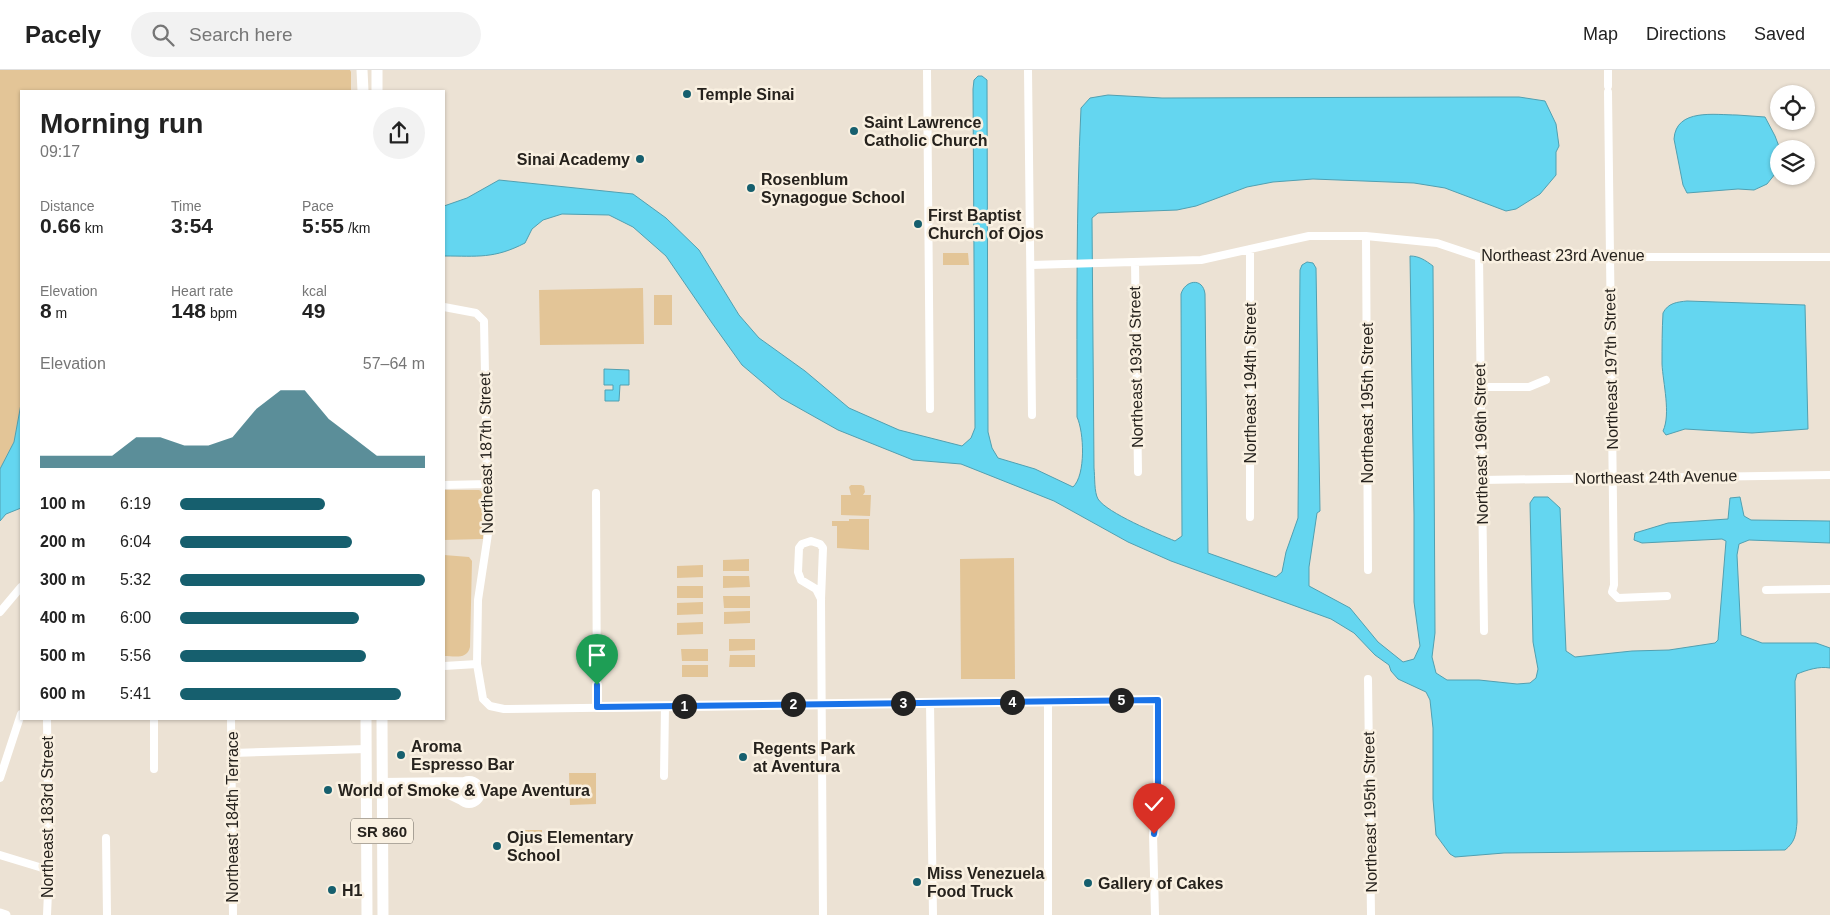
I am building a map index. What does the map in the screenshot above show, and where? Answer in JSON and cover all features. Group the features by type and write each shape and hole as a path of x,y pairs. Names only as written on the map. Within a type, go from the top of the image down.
{"main road":[{"path":"362,70 363,90"},
{"path":"377,70 377,90"},
{"name":"SR 860","path":"366,720 368,915"},
{"name":"SR 860","path":"382,720 383,915"},
{"path":"366,753 376,777 382,782"}],"street":[{"path":"927,70 930,409"},
{"path":"1028,70 1032,415"},
{"name":"Northeast 197th Street","path":"1608,70 1614,585 1612,592 1618,598 1667,596"},
{"name":"Northeast 23rd Avenue","path":"1031,265 1201,260 1309,236 1366,236 1437,243 1479,257 1830,257"},
{"name":"Northeast 195th Street","path":"1366,236 1368,570"},
{"name":"Northeast 194th Street","path":"1250,248 1250,517"},
{"name":"Northeast 196th Street","path":"1479,257 1484,631"},
{"name":"Northeast 193rd Street","path":"1135,262 1138,472"},
{"name":"Northeast 187th Street","path":"445,307 476,313 484,321 488,534 478,600 477,664 482,696 486,704 504,709 597,707"},
{"path":"1480,387 1529,387 1546,380"},
{"name":"Northeast 24th Avenue","path":"1482,480 1830,475"},
{"path":"445,485 488,484"},
{"path":"596,494 597,707 1158,700 1158,805 1154,834 1155,915"},
{"path":"821,599 816,589 801,580 798,572 799,548 802,544 811,540 820,544 823,548 821,599 823,915"},
{"path":"0,612 20,588"},
{"path":"1766,590 1830,589"},
{"path":"445,666 477,664"},
{"name":"Northeast 195th Street","path":"1368,678 1371,915"},
{"path":"1048,701 1048,915"},
{"path":"930,703 933,915"},
{"path":"664,776 665,706"},
{"path":"0,778 20,717"},
{"name":"Northeast 183rd Street","path":"46,915 49,870 47,720"},
{"path":"154,720 154,769"},
{"name":"Northeast 184th Terrace","path":"231,720 233,915"},
{"path":"232,753 366,753"},
{"path":"461,801 457,794 459,786 465,781"},
{"path":"382,782 472,781 479,785 481,796 473,804 465,804 424,783"},
{"path":"106,838 107,915"},
{"path":"0,855 49,870"},
{"path":"0,913 6,915"}],"shaded area":[{"path":"0,70 350,70 351,90 20,90 20,409 14,442 0,469"},
{"path":"943,253 968,253 969,265 943,265"},
{"path":"643,288 644,344 540,345 539,290"},
{"path":"654,295 672,295 672,325 654,325"},
{"path":"851,485 864,486 865,492 863,495 871,495 870,516 841,515 841,495 851,495 849,487"},
{"path":"445,490 479,490 484,493 483,539 445,540"},
{"path":"849,519 869,519 869,550 837,548 837,526 832,526 832,521 849,521"},
{"path":"445,555 469,557 472,561 470,647 466,654 445,656"},
{"path":"1014,558 1015,679 961,679 960,559"},
{"path":"749,559 749,571 723,571 723,560"},
{"path":"703,565 703,577 677,578 677,566"},
{"path":"723,576 749,576 750,587 723,588"},
{"path":"677,586 703,586 703,598 677,598"},
{"path":"723,596 750,596 750,608 724,608"},
{"path":"703,602 703,614 677,615 677,603"},
{"path":"750,611 750,623 724,624 724,612"},
{"path":"703,622 703,634 677,635 677,623"},
{"path":"729,639 755,639 755,650 729,651"},
{"path":"681,649 708,649 708,661 682,661"},
{"path":"730,655 755,655 755,667 729,667"},
{"path":"682,665 708,665 708,677 682,677"},
{"path":"569,773 596,773 596,804 570,805"},
{"path":"518,830 542,830 542,844 518,844"}],"water":[{"path":"978,76 982,76 987,80 988,432 992,448 998,458 1035,469 1073,487 1077,481 1082,464 1081,433 1077,417 1079,147 1081,108 1090,98 1108,95 1162,98 1519,97 1545,101 1556,124 1559,146 1556,152 1556,175 1540,194 1516,209 1506,211 1445,188 1414,183 1313,179 1273,182 1247,187 1196,206 1177,210 1098,213 1092,218 1094,468 1097,496 1103,505 1122,517 1175,541 1182,536 1181,294 1183,289 1190,283 1198,283 1204,289 1205,294 1208,553 1276,577 1282,572 1286,552 1298,518 1300,270 1302,265 1307,262 1313,263 1316,268 1320,511 1317,513 1309,567 1309,586 1350,608 1378,642 1403,662 1414,659 1420,646 1414,602 1410,256 1422,259 1433,266 1435,633 1432,657 1436,673 1447,680 1479,680 1517,684 1530,683 1536,678 1538,669 1533,642 1530,503 1534,497 1548,497 1560,508 1566,651 1575,657 1632,651 1669,650 1715,643 1718,640 1726,541 1722,539 1642,543 1634,540 1635,533 1668,523 1728,519 1730,498 1740,497 1744,516 1751,520 1830,521 1830,543 1749,540 1739,544 1737,555 1741,635 1762,643 1816,643 1830,648 1830,668 1817,668 1797,674 1795,681 1797,822 1791,844 1785,850 1504,853 1455,857 1450,854 1436,835 1433,799 1433,728 1430,700 1426,692 1398,679 1391,671 1389,665 1375,655 1354,633 1331,619 1171,561 1128,542 1054,501 961,464 913,460 838,430 781,398 742,365 666,256 633,227 609,215 562,214 543,220 532,229 525,243 504,252 486,256 445,256 445,206 467,198 499,180 633,194 666,218 699,250 739,315 759,338 805,371 849,408 899,430 962,446 971,438 975,428 974,80"},
{"path":"1708,114 1765,117 1777,140 1770,140 1770,180 1767,184 1754,190 1738,189 1687,193 1683,185 1674,139 1676,129 1689,118"},
{"path":"1687,301 1805,305 1808,429 1752,433 1685,429 1666,435 1663,431 1666,407 1662,364 1663,313 1670,305"},
{"path":"604,369 629,370 629,385 620,385 619,401 605,401 605,390 613,390 613,385 604,385"},
{"path":"20,409 20,508 6,514 0,521 0,469 14,442"}],"place":[{"name":"Temple Sinai","path":"687,94"},
{"name":"Saint Lawrence Catholic Church","path":"854,131"},
{"name":"Sinai Academy","path":"640,159"},
{"name":"Rosenblum Synagogue School","path":"751,188"},
{"name":"First Baptist Church of Ojos","path":"918,224"},
{"name":"Aroma Espresso Bar","path":"401,755"},
{"name":"Regents Park at Aventura","path":"743,757"},
{"name":"World of Smoke & Vape Aventura","path":"328,790"},
{"name":"Ojus Elementary School","path":"497,846"},
{"name":"Miss Venezuela Food Truck","path":"917,882"},
{"name":"Gallery of Cakes","path":"1088,883"},
{"name":"H1","path":"332,890"}],"route":[{"path":"597,685 597,707 1158,700 1158,805 1154,834"}]}
